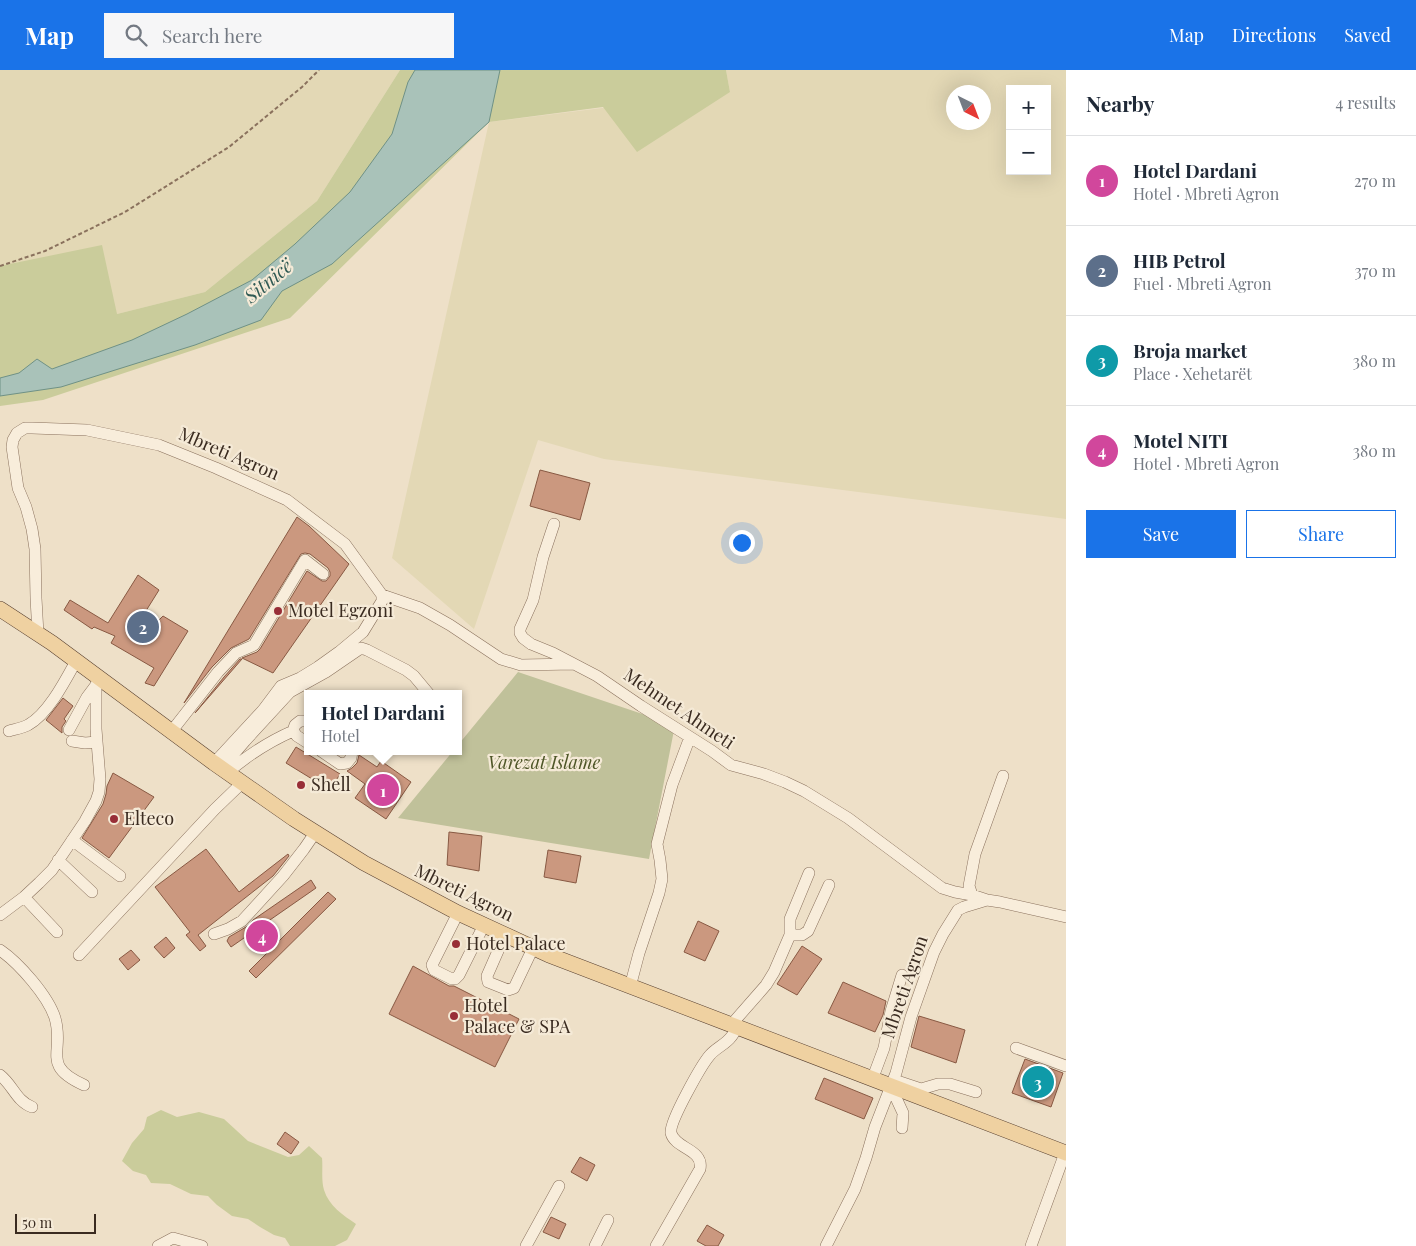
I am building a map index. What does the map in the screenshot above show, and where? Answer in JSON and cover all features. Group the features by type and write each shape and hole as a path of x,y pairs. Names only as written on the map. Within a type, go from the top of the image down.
{"main road":[{"name":"Mbreti Agron","path":"0,609 76,662 97,681 315,833 364,863 458,913 533,948 630,987 872,1080 893,1084 1066,1153"}],"street":[{"name":"Mbreti Agron","path":"38,634 35,550 26,507 18,488 12,447 17,433 25,428 87,430 159,445 287,500 345,544 382,595"},
{"name":"Mehmet Ahmeti","path":"554,524 543,557 533,600 520,629 523,638 531,644 598,676 731,765 764,774 804,791 848,818 942,888 1066,917"},
{"path":"171,732 218,672 236,653 254,645 305,560 323,574"},
{"path":"221,768 281,686 318,668 363,632 382,601 382,595 420,608 450,625 500,659 521,665 574,664"},
{"path":"221,768 290,692 326,672 361,648 406,670 426,690"},
{"path":"9,730 22,728 40,715 65,682 76,662"},
{"path":"97,681 70,736 85,743 97,742"},
{"path":"0,915 39,883 58,860 96,802 99,792 100,766 97,742 97,681"},
{"path":"221,768 248,755 276,738 293,731 295,725 300,721 304,721"},
{"path":"293,731 304,740"},
{"path":"630,987 662,879 657,844 672,785 690,737"},
{"path":"327,755 340,764 346,763 351,755"},
{"path":"972,895 969,886 975,854 1003,776"},
{"path":"78,955 215,809 242,783"},
{"path":"214,934 228,930 242,921 283,876 315,833"},
{"path":"72,840 120,876"},
{"path":"58,860 92,892"},
{"path":"656,1246 700,1169 701,1164 697,1156 673,1138 671,1128 701,1067 710,1055 732,1037 734,1026 766,985 790,935 790,919 809,873"},
{"path":"790,935 802,935 808,931 829,885"},
{"path":"24,897 57,932"},
{"name":"Mbreti Agron","path":"840,1246 828,1242 855,1189 875,1127 893,1084 911,1017 934,952 958,910 987,900"},
{"path":"458,913 432,965 434,970 452,979 459,975 484,925"},
{"path":"505,935 487,976 488,982 508,990 514,988 533,948"},
{"path":"0,950 16,963 48,1003 57,1026 56,1059 58,1064 67,1075 84,1085"},
{"name":"Mbreti Agron","path":"872,1080 884,1048 891,1011 902,975"},
{"path":"1016,1048 1066,1066"},
{"path":"0,1075 19,1100 32,1107"},
{"path":"893,1084 903,1113 902,1128"},
{"name":"Mbreti Agron","path":"893,1084 921,1089 938,1084 950,1084 976,1092"},
{"name":"Mbreti Agron","path":"1031,1246 1066,1153"},
{"path":"526,1246 559,1186"},
{"path":"595,1246 608,1220"},
{"path":"158,1246 173,1238 202,1246"}],"path":[{"path":"0,266 45,251 125,212 229,147 302,87 319,70"}],"shaded area":[{"path":"0,70 400,70 317,201 205,292 117,314 0,266"},
{"path":"726,70 1066,70 1066,519 604,459 538,440 474,629 392,558 489,122 730,92"}],"green space":[{"path":"400,70 726,70 730,92 637,152 603,107 489,122 290,318 43,400 0,406 0,266 102,245 117,314 205,292 317,201"},
{"name":"Varezat Islame","path":"518,672 675,725 649,859 398,818 450,755 462,755 462,740"},
{"path":"161,1110 177,1117 199,1112 224,1119 248,1141 288,1157 299,1155 309,1146 322,1158 323,1186 329,1201 337,1210 356,1224 347,1240 335,1246 290,1246 285,1238 274,1235 248,1219 232,1216 208,1196 191,1194 170,1184 151,1183 146,1175 133,1171 122,1161 132,1143 144,1129 147,1117"}],"water":[{"name":"Sitnicë","path":"415,70 500,70 489,122 332,264 282,291 261,320 195,345 61,387 0,396 0,378 19,373 37,359 52,369 132,340 252,280 295,244 350,192 392,134 408,82"}],"building":[{"path":"540,470 590,483 580,520 530,506"},
{"name":"Motel Egzoni","path":"297,517 349,564 273,673 242,658 260,649 307,571 322,581 326,581 330,576 328,568 310,554 301,554 249,639 231,648 212,667 184,703"},
{"path":"138,575 159,590 144,614 156,623 163,616 188,631 154,686 145,683 154,668 111,643 115,636 94,627 92,629 64,610 70,600 108,623"},
{"path":"242,659 195,713 224,677"},
{"path":"63,698 73,706 64,719 66,721 62,727 62,733 46,720"},
{"path":"296,747 304,752 304,755 309,755 340,774 330,790 286,763"},
{"path":"359,755 377,767 381,761 411,782 386,819 355,798 365,784 347,771 357,763"},
{"name":"Elteco","path":"113,773 154,797 109,858 82,838 103,804 107,786"},
{"path":"449,832 482,836 479,871 447,865"},
{"path":"206,849 239,892 288,854 289,856 273,876 198,935 206,946 200,951 186,935 190,932 155,887"},
{"path":"548,850 581,856 576,883 544,877"},
{"path":"311,880 316,888 231,947 227,941 229,937"},
{"path":"328,892 336,899 256,978 249,971"},
{"path":"698,921 719,931 705,961 684,952"},
{"path":"166,937 175,948 164,958 154,947"},
{"path":"802,946 822,959 797,995 777,984"},
{"path":"131,950 140,960 128,970 119,959"},
{"name":"Hotel Palace & SPA","path":"413,966 449,986 454,986 519,1019 495,1067 389,1014"},
{"path":"843,982 886,1001 883,1015 875,1032 828,1013"},
{"path":"919,1016 965,1030 956,1063 911,1047"},
{"path":"1025,1059 1063,1073 1051,1107 1012,1093"},
{"path":"824,1078 873,1098 864,1119 815,1099"},
{"path":"285,1132 299,1142 291,1154 277,1144"},
{"path":"580,1157 595,1165 587,1181 571,1172"},
{"path":"551,1217 566,1224 559,1239 543,1232"},
{"path":"707,1225 724,1235 718,1246 706,1246 697,1241"}],"place":[{"name":"Motel Egzoni","path":"278,611"},
{"name":"HIB Petrol","path":"143,627"},
{"name":"Shell","path":"301,785"},
{"name":"Hotel Dardani","path":"383,790"},
{"name":"Elteco","path":"114,819"},
{"name":"Motel NITI","path":"262,936"},
{"name":"Hotel Palace","path":"456,944"},
{"name":"Hotel Palace & SPA","path":"454,1016"},
{"name":"Broja market","path":"1038,1082"}]}
